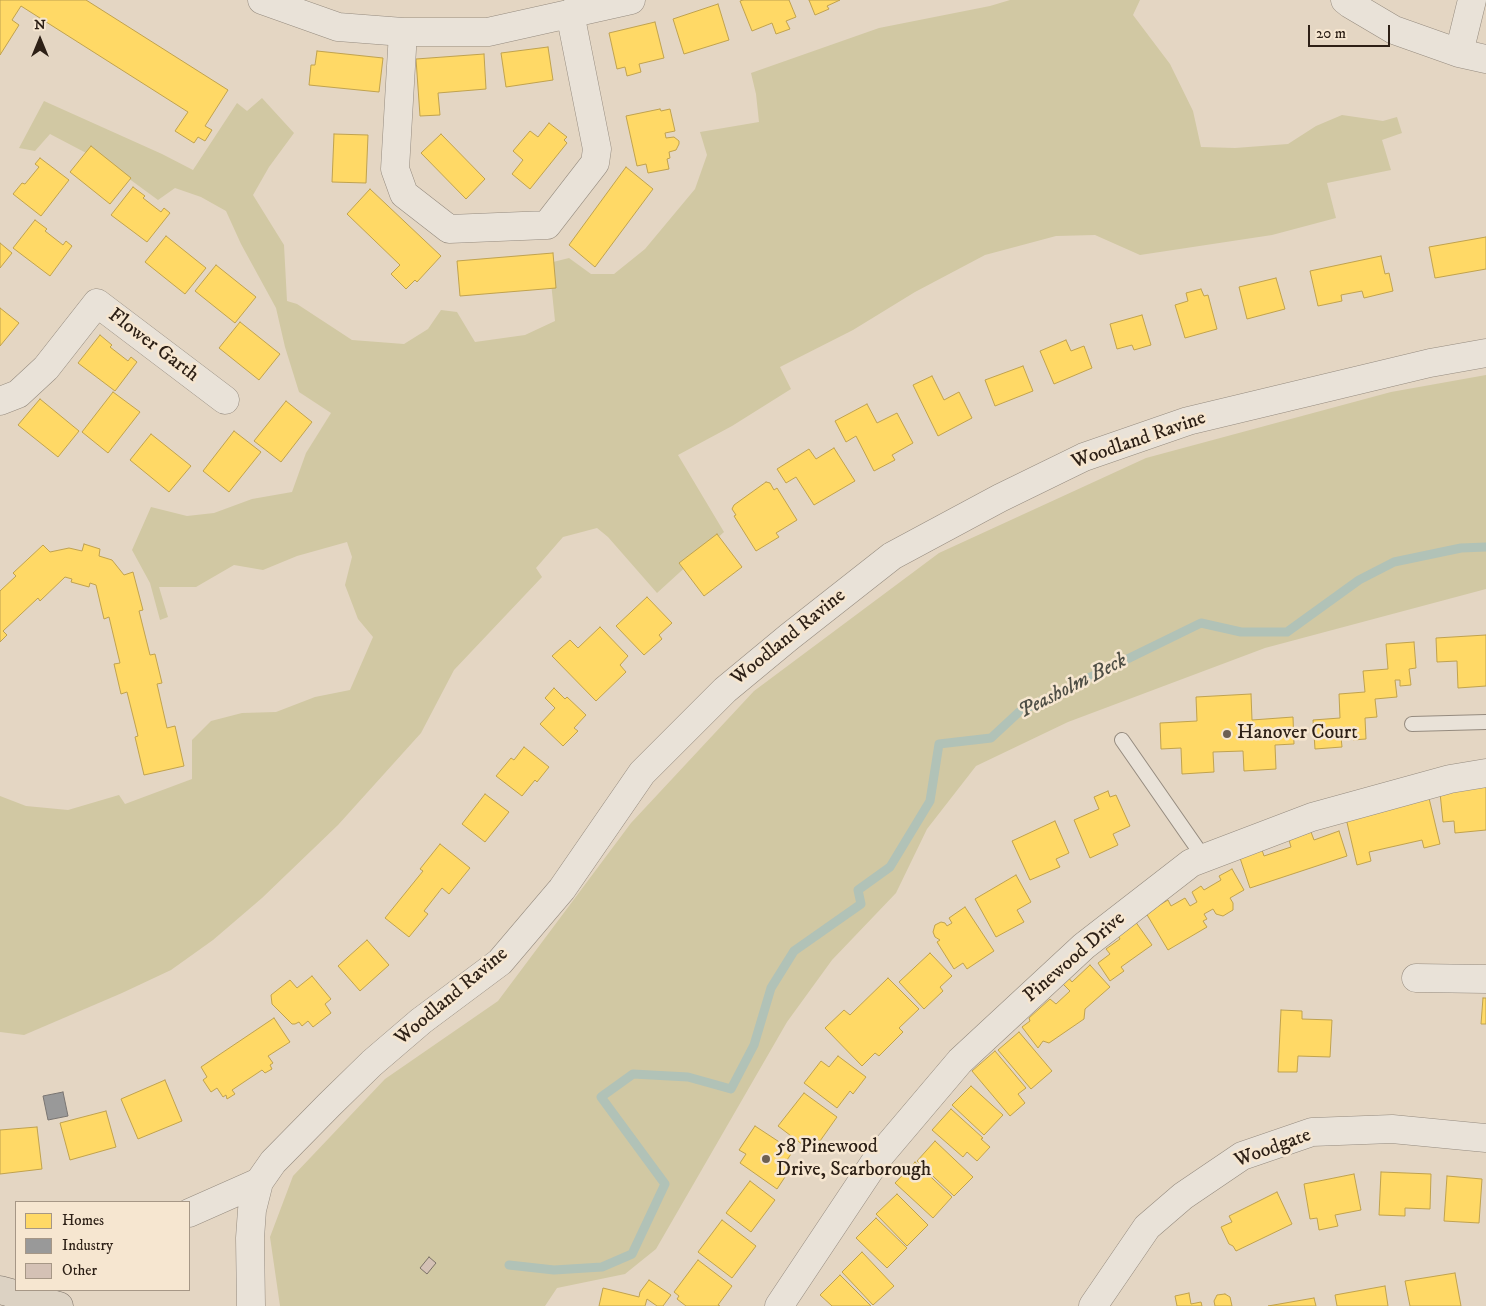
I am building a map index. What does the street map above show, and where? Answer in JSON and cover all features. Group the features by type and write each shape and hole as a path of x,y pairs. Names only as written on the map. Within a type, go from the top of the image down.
{"highway":[{"path":"0,1290 55,1299"}],"street":[{"path":"262,0 290,5 338,27 403,32 488,32 631,0"},
{"path":"1345,0 1394,30 1459,54 1486,59"},
{"path":"1459,54 1472,0"},
{"path":"403,32 395,169 404,194 449,229 547,225 595,163 598,150 570,13"},
{"name":"Flower Garth","path":"0,401 18,394 46,368 97,303 225,400"},
{"name":"Woodland Ravine","path":"251,1306 250,1238 252,1210 259,1182 273,1162 372,1063 421,1022 500,962 562,889 642,773 725,690 788,637 892,556 1000,498 1084,457 1188,421 1430,363 1486,354"},
{"name":"Pinewood Drive","path":"778,1306 877,1159 960,1061 1084,946 1191,863 1312,817 1486,772"},
{"path":"1416,978 1486,979"},
{"name":"Woodgate","path":"1093,1306 1147,1227 1183,1196 1242,1156 1312,1132 1392,1129 1486,1138"},
{"path":"190,1213 259,1182"}],"lane":[{"path":"1412,724 1486,722"},
{"path":"1122,740 1204,858"}],"shaded area":[{"path":"1010,0 1140,0 1133,15 1170,64 1193,111 1201,147 1235,148 1288,144 1316,126 1342,115 1383,121 1397,117 1402,133 1382,140 1391,170 1327,183 1336,218 1272,235 1140,255 1095,235 1056,236 985,255 915,292 853,330 780,367 791,389 732,426 678,455 724,532 657,593 608,537 597,528 563,537 536,568 542,577 454,670 421,733 338,825 262,898 213,940 171,970 24,1035 0,1032 0,796 26,806 68,810 119,795 125,804 192,779 192,740 211,721 242,713 276,712 315,697 350,690 373,637 358,619 345,585 352,557 347,542 297,556 263,570 234,565 196,587 159,587 168,617 160,620 150,583 132,550 151,507 187,516 214,513 252,499 292,492 306,453 331,413 299,392 285,347 276,308 241,244 226,211 201,197 175,188 158,200 113,167 50,134 35,151 19,148 44,101 193,170 237,103 247,111 262,98 294,133 269,167 253,195 284,245 287,301 297,304 352,340 404,344 428,329 441,310 457,312 475,342 525,335 555,321 549,263 569,258 591,274 614,274 645,249 695,189 707,155 700,132 759,122 756,94 751,73 879,28 990,6"},
{"path":"1486,375 1486,589 1265,648 1068,722 976,766 927,829 896,893 832,960 787,1022 656,1249 625,1274 557,1288 545,1306 280,1306 270,1237 293,1176 385,1079 498,1001 631,823 754,691 939,553 1146,458 1391,392"}],"building: Homes":[{"path":"0,0 86,0 228,90 205,126 212,130 205,141 198,137 194,143 175,131 188,112 21,6 12,20 19,25 0,55"},
{"path":"789,0 796,17 786,21 790,29 776,34 772,23 752,31 740,1"},
{"path":"809,0 840,0 827,6 829,9 815,15"},
{"path":"718,4 729,40 684,54 673,19"},
{"path":"655,22 664,58 639,64 641,72 627,76 625,67 617,69 609,33"},
{"path":"548,47 553,80 506,87 501,53"},
{"path":"317,51 383,58 379,92 309,85 311,65 315,65"},
{"path":"484,54 486,89 438,93 440,115 420,116 416,59"},
{"path":"660,109 661,111 670,109 675,131 665,133 666,138 674,137 679,141 679,144 676,150 669,152 670,158 667,159 669,169 648,173 646,164 637,166 626,116"},
{"path":"549,123 567,137 564,140 567,143 530,189 512,174 523,160 513,151 530,131 538,137"},
{"path":"334,134 368,135 366,183 332,182"},
{"path":"441,134 485,179 466,199 421,153"},
{"path":"91,146 131,178 110,204 70,172"},
{"path":"40,158 69,180 41,216 13,194 22,183 25,184 39,167 35,164"},
{"path":"626,167 653,189 595,267 569,245"},
{"path":"133,187 145,196 143,198 161,212 164,208 170,213 147,242 111,215"},
{"path":"370,189 441,256 417,282 415,280 406,289 391,274 400,265 347,214"},
{"path":"35,220 47,229 45,231 63,245 66,241 72,246 50,276 13,248"},
{"path":"166,236 206,268 185,294 145,262"},
{"path":"1486,237 1486,269 1435,278 1429,247"},
{"path":"0,243 12,253 0,268"},
{"path":"553,253 556,288 460,296 457,261"},
{"path":"1381,256 1385,274 1389,273 1393,291 1364,298 1362,291 1341,295 1342,301 1318,306 1310,271"},
{"path":"216,265 256,297 235,323 195,291"},
{"path":"1276,278 1285,309 1247,319 1239,287"},
{"path":"1201,289 1204,296 1208,295 1217,329 1185,338 1175,305 1188,301 1186,293"},
{"path":"0,308 19,323 0,346"},
{"path":"1142,315 1151,345 1134,350 1132,345 1117,349 1110,324"},
{"path":"240,322 280,354 259,380 219,348"},
{"path":"100,335 112,345 110,347 128,361 131,357 137,362 115,391 78,363"},
{"path":"1066,340 1071,351 1084,346 1092,368 1054,384 1040,351"},
{"path":"1023,366 1033,391 995,406 985,380"},
{"path":"932,376 944,400 959,392 972,418 938,436 913,385"},
{"path":"113,392 140,412 108,453 82,432"},
{"path":"40,399 79,431 58,457 18,425"},
{"path":"286,401 312,422 281,462 254,441"},
{"path":"867,404 877,423 897,413 913,443 892,455 895,460 874,471 856,436 846,442 835,421"},
{"path":"234,431 261,452 229,492 203,471"},
{"path":"151,434 191,466 169,492 130,460"},
{"path":"834,448 855,481 814,505 796,477 786,483 777,469 809,449 816,459"},
{"path":"766,482 770,483 774,490 777,488 797,520 776,533 779,537 756,551 734,516 736,515 732,509 734,505"},
{"path":"717,534 742,567 704,596 679,563"},
{"path":"84,544 100,549 99,556 112,560 124,575 133,572 143,610 139,611 150,655 155,654 162,683 157,684 167,728 175,726 184,766 144,775 135,737 138,736 127,692 121,694 114,664 120,663 109,617 104,619 96,585 90,583 89,587 71,582 72,579 65,577 40,601 38,598 3,631 7,635 0,642 0,591 16,576 13,573 43,545 50,552 69,548 82,551"},
{"path":"647,597 672,623 659,635 662,639 644,655 616,626"},
{"path":"600,627 628,656 620,665 626,672 596,701 552,656 570,640 578,648"},
{"path":"1486,635 1486,686 1458,688 1457,661 1437,662 1436,638"},
{"name":"Hanover Court","path":"1414,642 1416,668 1409,669 1411,685 1400,686 1400,680 1395,680 1397,697 1375,699 1377,717 1365,718 1366,739 1353,740 1353,736 1341,737 1342,747 1315,749 1313,720 1340,718 1339,694 1365,692 1363,671 1388,669 1386,644"},
{"path":"554,688 565,699 567,697 586,715 574,728 578,731 563,746 540,724 555,708 545,698"},
{"name":"Hanover Court","path":"1251,694 1252,720 1293,717 1294,744 1275,745 1276,769 1244,771 1243,751 1213,752 1214,772 1182,774 1181,748 1161,749 1160,723 1197,721 1196,697"},
{"path":"524,747 549,767 522,796 496,776 511,758 514,760"},
{"path":"1486,778 1486,830 1455,833 1454,821 1443,822 1439,783"},
{"path":"1108,791 1110,797 1116,795 1130,826 1113,834 1118,845 1090,858 1074,820 1099,809 1094,797"},
{"path":"485,794 509,812 485,842 462,824"},
{"path":"1428,794 1440,844 1424,848 1422,840 1369,852 1371,861 1357,865 1345,814"},
{"path":"1055,821 1069,853 1056,859 1060,867 1030,880 1012,841"},
{"path":"1339,831 1347,856 1250,888 1240,858 1262,850 1264,856 1291,847 1289,840 1311,832 1314,840"},
{"path":"440,844 470,868 449,894 442,888 424,911 428,914 409,937 385,918 423,871 420,869"},
{"path":"1232,869 1244,890 1230,898 1233,903 1233,910 1223,916 1216,914 1213,909 1204,914 1207,919 1203,921 1207,927 1168,950 1146,913 1168,900 1171,906 1185,898 1190,906 1197,902 1192,892 1201,886 1204,890 1221,880 1219,876"},
{"path":"1016,875 1031,902 1017,910 1024,922 996,937 975,899"},
{"path":"965,907 994,951 967,969 963,963 954,969 937,942 940,940 935,937 933,932 935,925 941,922 947,926 952,923 949,918"},
{"path":"1135,921 1152,945 1121,967 1124,971 1110,981 1098,963 1110,954 1106,949 1120,939 1117,934"},
{"path":"367,940 389,965 360,991 338,966"},
{"path":"930,953 952,976 940,987 943,991 924,1009 899,982"},
{"path":"1090,965 1110,987 1085,1009 1084,1019 1049,1043 1043,1041 1038,1048 1022,1027 1050,999 1056,1004 1070,991 1061,982 1067,976 1072,982"},
{"path":"312,976 331,999 325,1004 331,1013 313,1027 308,1021 302,1026 299,1022 292,1024 272,1004 271,995 290,980 297,988"},
{"path":"888,978 919,1009 899,1028 903,1032 879,1056 875,1053 862,1066 825,1028 844,1010 850,1015"},
{"path":"1483,998 1486,998 1486,1024 1481,1024"},
{"path":"1281,1010 1302,1011 1302,1019 1332,1020 1330,1057 1298,1056 1297,1072 1278,1072"},
{"path":"274,1018 290,1042 268,1056 273,1063 270,1065 272,1069 265,1073 262,1070 232,1090 235,1094 227,1099 226,1095 223,1097 217,1088 211,1092 203,1080 207,1077 201,1067"},
{"path":"1019,1032 1052,1071 1031,1089 998,1050"},
{"path":"995,1051 1026,1088 1018,1094 1025,1103 1010,1116 972,1071"},
{"path":"838,1056 866,1077 853,1094 850,1091 837,1108 804,1083 821,1061 829,1067"},
{"path":"165,1080 182,1121 138,1139 121,1099"},
{"path":"971,1086 1003,1115 984,1135 952,1105"},
{"path":"804,1093 837,1117 820,1141 814,1137 807,1148 778,1126"},
{"path":"951,1109 983,1138 981,1139 990,1147 977,1161 967,1152 963,1157 932,1130"},
{"path":"106,1111 116,1147 70,1160 60,1123"},
{"name":"58 Pinewood Drive, Scarborough","path":"755,1126 793,1151 785,1163 791,1168 777,1189 740,1163 746,1154 739,1150"},
{"path":"37,1127 42,1169 0,1174 0,1130"},
{"path":"935,1141 973,1177 954,1196 917,1161"},
{"path":"915,1162 952,1197 933,1218 895,1183"},
{"path":"1381,1172 1431,1174 1430,1209 1405,1208 1405,1216 1379,1215"},
{"path":"1354,1174 1361,1210 1335,1215 1338,1226 1319,1230 1317,1218 1310,1219 1304,1184"},
{"path":"1447,1176 1482,1179 1479,1223 1444,1221"},
{"path":"750,1181 775,1200 751,1232 726,1213"},
{"path":"1277,1192 1292,1224 1236,1251 1229,1244 1221,1227 1232,1222 1229,1216"},
{"path":"897,1194 928,1225 907,1246 876,1214"},
{"path":"876,1218 907,1248 887,1268 856,1238"},
{"path":"722,1220 756,1246 732,1278 698,1252"},
{"path":"862,1252 894,1286 873,1305 842,1272"},
{"path":"698,1260 732,1286 718,1305 720,1306 686,1306 677,1299 679,1296 674,1292"},
{"path":"1455,1273 1461,1306 1410,1306 1405,1281"},
{"path":"840,1275 871,1306 832,1306 820,1295"},
{"path":"649,1280 671,1295 663,1306 657,1306 647,1299 645,1306 599,1306 603,1288 639,1297 640,1292"},
{"path":"1385,1286 1388,1306 1337,1306 1335,1295"},
{"path":"1189,1293 1191,1304 1201,1302 1202,1306 1177,1306 1175,1296"},
{"path":"1225,1294 1230,1297 1232,1306 1215,1306 1214,1301 1217,1295"},
{"path":"1314,1298 1316,1306 1268,1306"}],"building: Industry":[{"path":"63,1092 68,1116 48,1120 43,1096"}],"building: Other":[{"path":"429,1257 436,1263 427,1274 420,1268"}],"waterway":[{"name":"Peasholm Beck","path":"509,1265 554,1270 602,1267 632,1254 665,1184 601,1097 633,1074 688,1077 731,1089 754,1045 771,988 794,951 861,904 858,890 890,867 930,801 939,744 991,738 1019,712 1201,623 1241,632 1287,632 1359,580 1394,562 1461,548 1486,547"}],"place":[{"name":"Hanover Court","path":"1227,734"},
{"name":"58 Pinewood Drive, Scarborough","path":"766,1159"}]}
